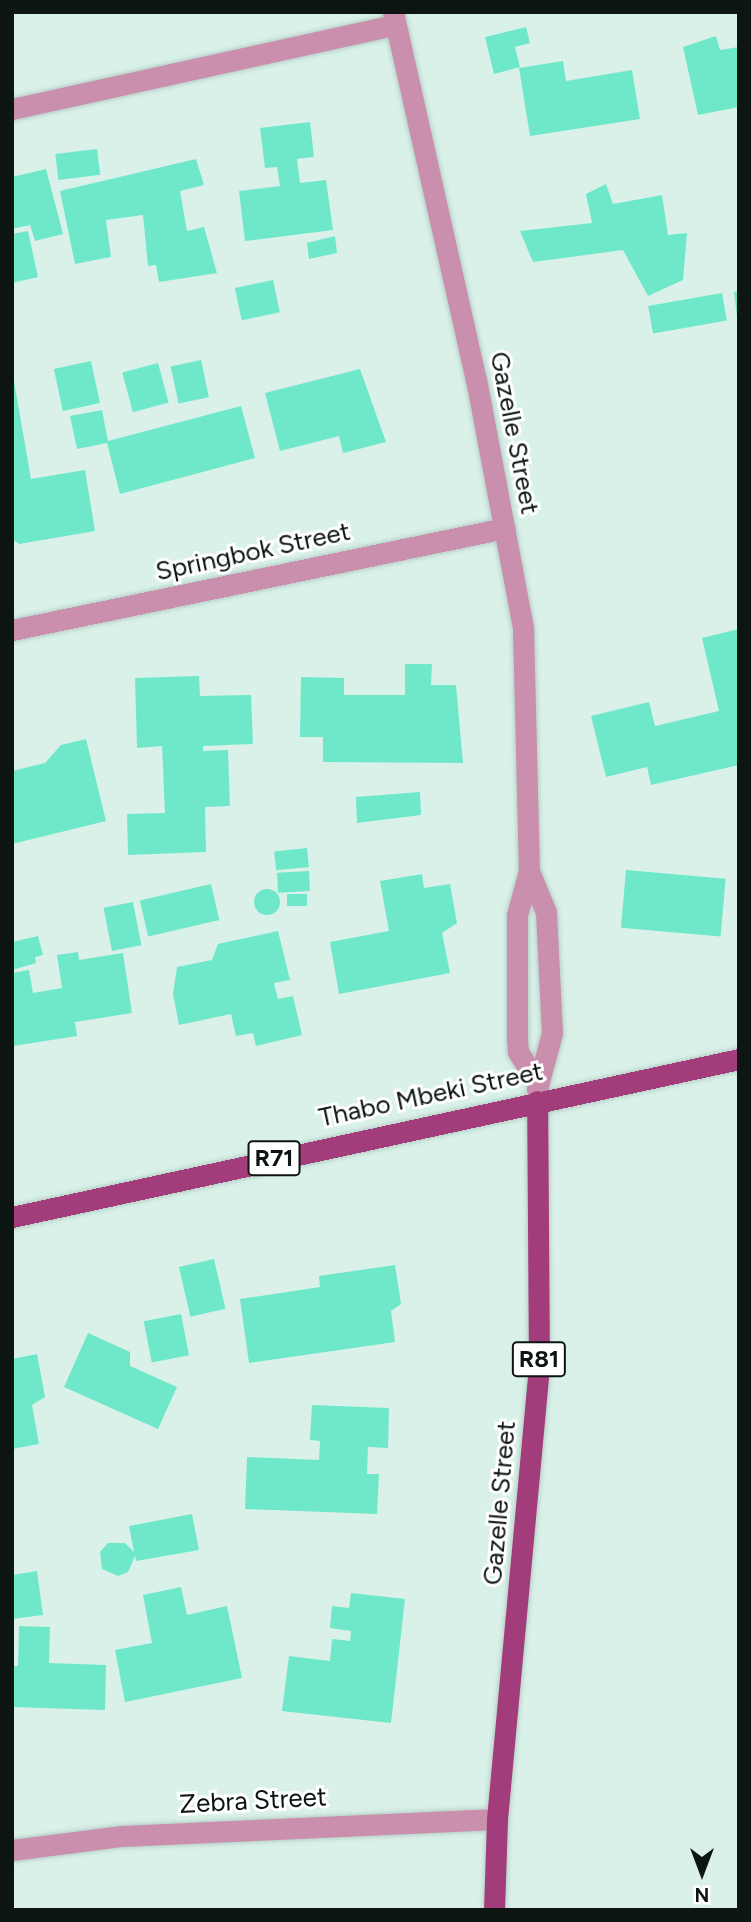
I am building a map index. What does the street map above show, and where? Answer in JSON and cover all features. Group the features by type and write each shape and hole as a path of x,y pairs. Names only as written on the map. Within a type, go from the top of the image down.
{"main road":[{"name":"Thabo Mbeki Street","path":"12,1217 537,1091 739,1059"},
{"name":"Gazelle Street","path":"494,1910 497,1819 539,1368 537,1091"}],"street":[{"path":"12,109 394,19"},
{"name":"Gazelle Street","path":"394,19 505,528 527,660 529,871 517,915 517,1038 518,1052 537,1091"},
{"name":"Springbok Street","path":"12,630 505,528"},
{"name":"Gazelle Street","path":"529,871 546,912 552,1033 537,1091"},
{"name":"Zebra Street","path":"12,1850 122,1836 497,1819"}],"building":[{"path":"526,27 530,43 515,47 520,67 494,74 485,37"},
{"path":"716,36 720,50 739,47 739,107 698,115 683,47"},
{"path":"563,61 566,81 632,70 640,119 530,136 519,68"},
{"path":"310,122 314,157 297,159 300,183 326,180 333,230 245,241 239,191 280,186 277,167 265,168 260,128"},
{"path":"97,149 100,175 58,180 55,154"},
{"path":"196,159 204,185 180,191 187,231 204,227 217,273 159,282 156,265 148,266 143,215 106,220 111,257 75,264 60,191"},
{"path":"46,169 63,234 35,241 30,225 12,229 12,177"},
{"path":"606,184 613,204 662,195 668,235 687,233 683,280 648,296 623,250 533,262 520,231 592,223 586,194"},
{"path":"28,231 38,277 12,283 12,234"},
{"path":"335,236 337,253 309,259 307,243"},
{"path":"273,280 280,312 242,320 235,288"},
{"path":"739,291 739,316 737,316 734,292"},
{"path":"722,293 727,321 653,334 648,306"},
{"path":"201,360 209,397 179,404 171,366"},
{"path":"91,361 100,403 63,411 54,369"},
{"path":"158,363 169,403 133,412 122,373"},
{"path":"360,369 386,442 343,453 339,436 280,451 265,393"},
{"path":"14,381 31,479 85,470 95,531 19,544 12,539"},
{"path":"241,406 255,458 120,494 107,443 77,449 70,416 102,410 108,441"},
{"path":"739,629 739,765 651,785 647,767 606,777 591,716 649,702 655,726 719,711 702,638"},
{"path":"405,664 432,664 431,685 456,685 463,763 323,762 323,737 300,737 301,677 344,678 344,695 405,695"},
{"path":"199,676 200,696 251,695 253,744 203,746 203,751 228,750 230,806 205,807 206,852 128,855 127,814 165,813 162,746 137,748 135,678"},
{"path":"86,739 106,821 12,844 12,771 45,763 61,745"},
{"path":"420,792 421,815 357,823 356,797"},
{"path":"307,848 309,867 276,870 274,851"},
{"path":"626,870 726,879 721,936 621,928"},
{"path":"309,871 310,891 278,893 277,873"},
{"path":"422,874 424,888 450,884 457,923 442,933 450,973 339,994 330,942 389,931 380,881"},
{"path":"211,884 219,920 148,936 140,900"},
{"path":"267,889 276,893 280,902 276,911 267,915 258,911 254,902 258,893"},
{"path":"287,894 307,894 307,906 287,906"},
{"path":"133,902 141,945 112,951 104,908"},
{"path":"278,931 290,980 274,983 278,999 293,996 302,1035 256,1046 253,1033 236,1036 231,1014 179,1025 173,994 177,967 212,960 218,944"},
{"path":"38,936 43,955 35,957 36,963 12,970 12,942"},
{"path":"78,952 79,960 123,953 132,1013 75,1022 77,1036 13,1046 12,973 29,970 33,993 62,988 57,955"},
{"path":"214,1259 225,1309 190,1317 179,1267"},
{"path":"395,1265 401,1304 391,1311 395,1342 249,1363 240,1299 320,1287 319,1276"},
{"path":"181,1314 189,1355 152,1362 144,1321"},
{"path":"88,1333 130,1352 130,1366 177,1387 158,1429 64,1387"},
{"path":"37,1354 45,1397 32,1405 39,1444 12,1449 12,1359"},
{"path":"312,1405 389,1408 388,1448 368,1447 367,1474 379,1474 377,1514 245,1509 247,1457 319,1460 320,1441 310,1440"},
{"path":"192,1514 199,1550 136,1561 135,1556 128,1572 118,1576 102,1569 100,1552 108,1543 125,1543 134,1552 129,1526"},
{"path":"37,1571 43,1615 12,1619 12,1575"},
{"path":"181,1587 187,1615 227,1606 242,1678 125,1702 115,1650 152,1643 143,1595"},
{"path":"351,1593 405,1599 391,1723 282,1711 289,1656 330,1661 332,1639 350,1641 351,1631 330,1628 332,1606 349,1608"},
{"path":"19,1626 50,1627 49,1663 106,1665 105,1710 12,1707 12,1666 18,1666"}]}
